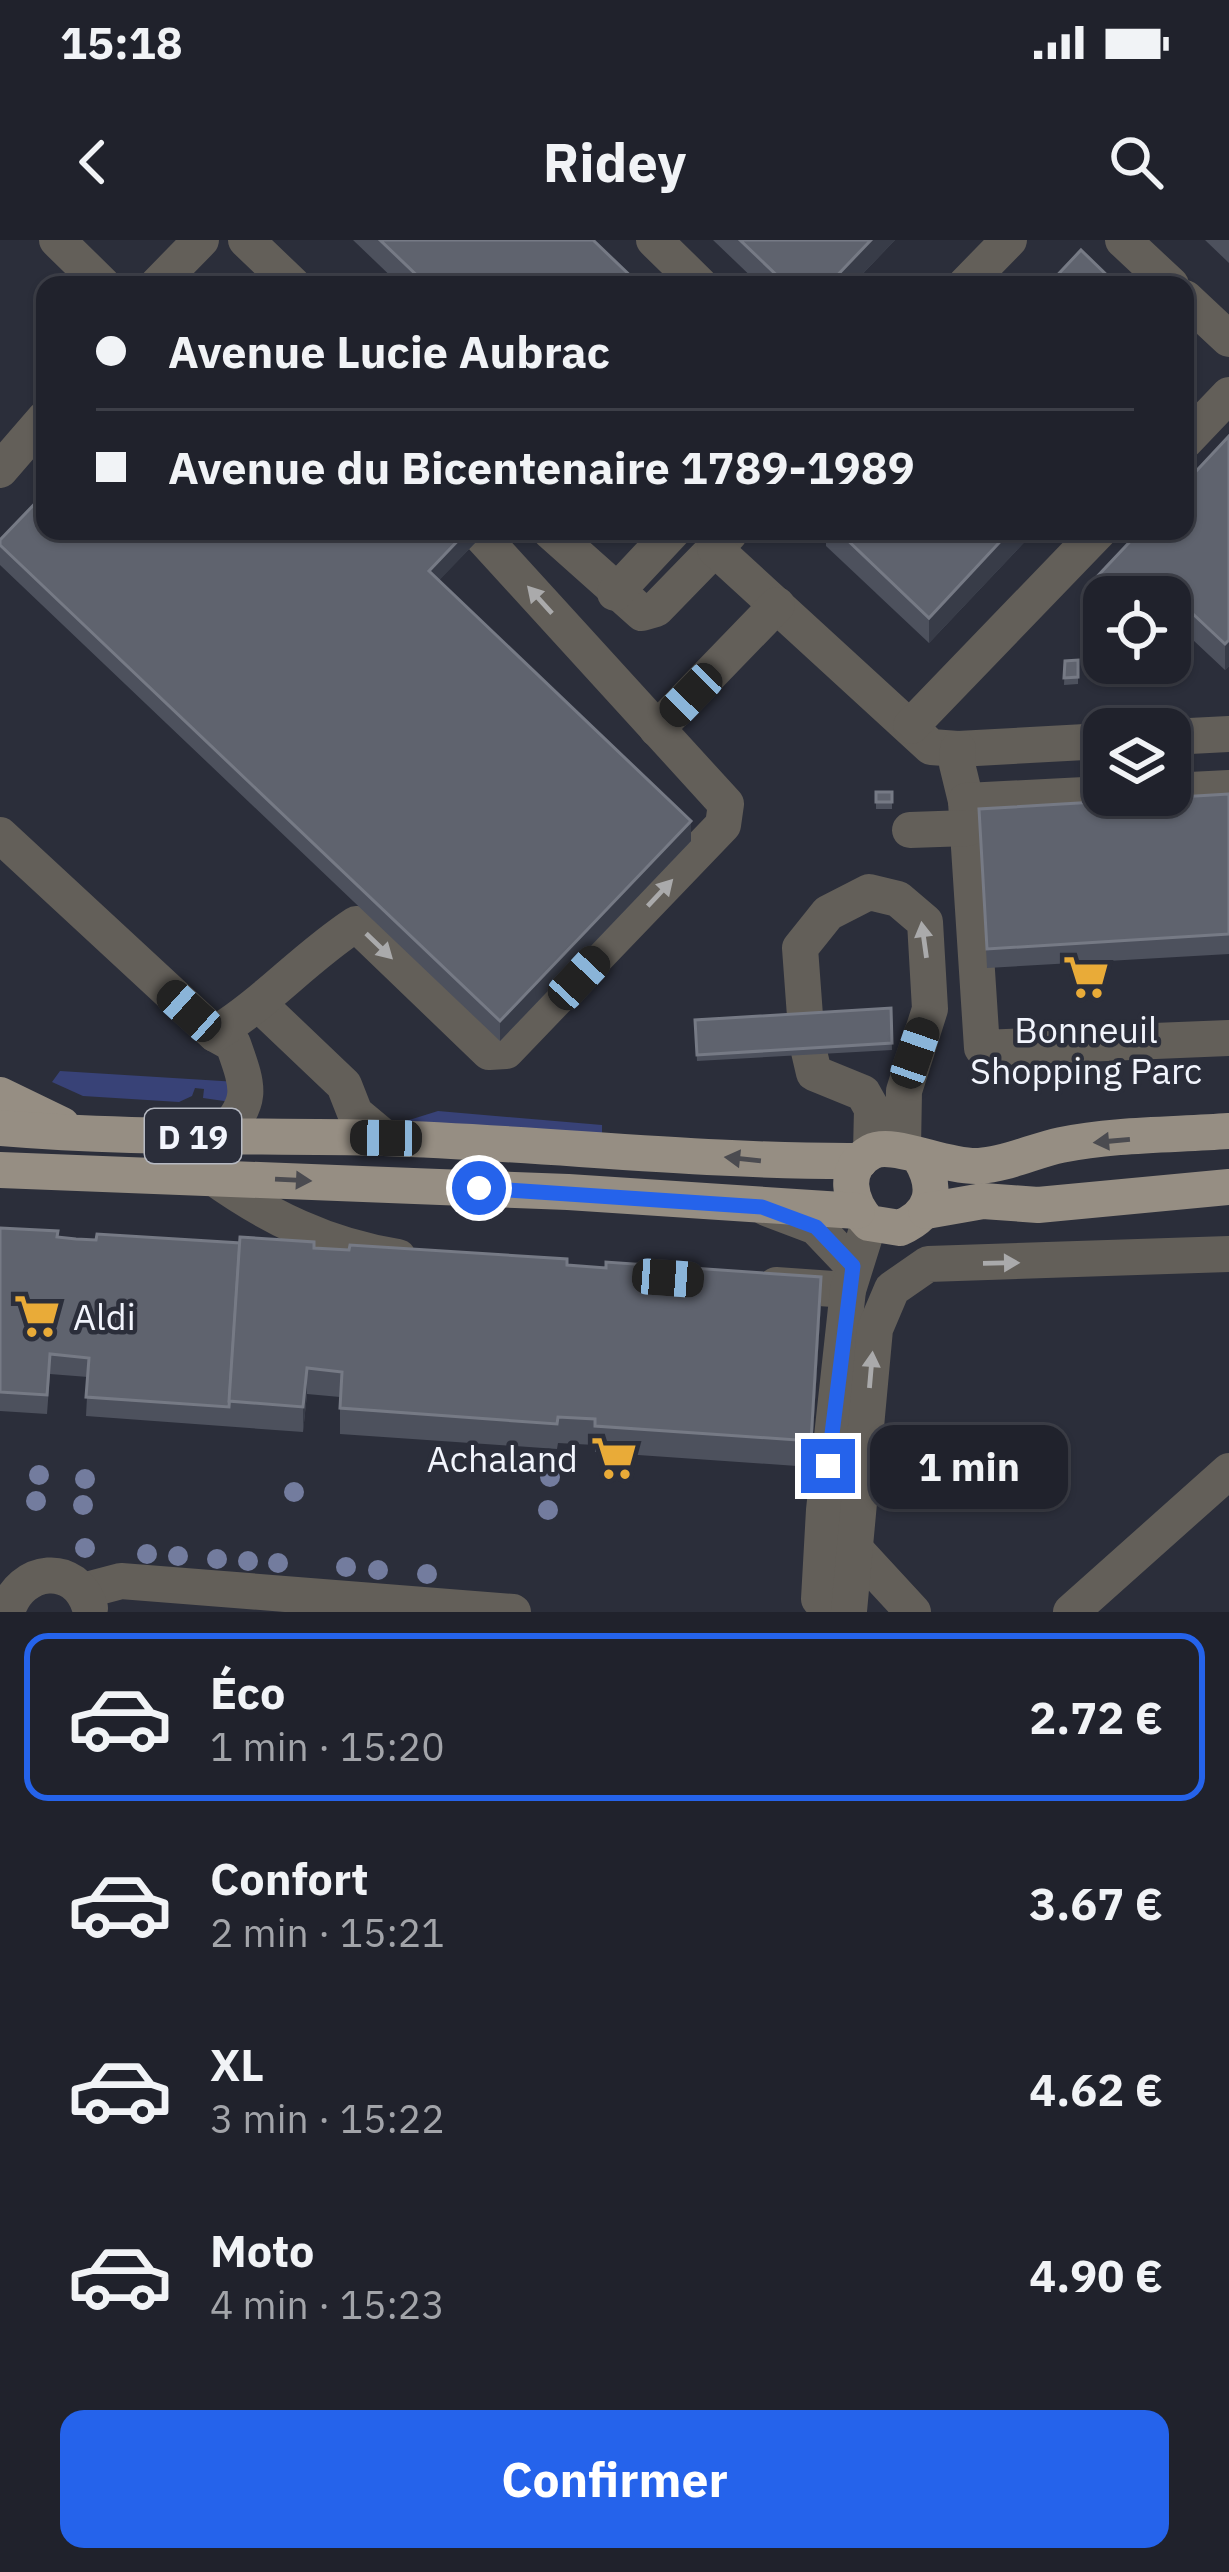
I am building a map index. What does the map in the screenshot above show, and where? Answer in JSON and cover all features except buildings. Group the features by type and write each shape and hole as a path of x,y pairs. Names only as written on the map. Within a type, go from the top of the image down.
{"main road":[{"path":"0,1095 82,1135"},
{"name":"D 19","path":"0,1128 82,1135 386,1138 764,1162 888,1155 950,1166 981,1166 1061,1145 1229,1131"},
{"path":"926,1210 933,1193 931,1176 888,1155 850,1186 863,1217 900,1228 926,1210 982,1201 1039,1205 1229,1187"},
{"name":"D 19","path":"0,1170 568,1192 863,1217"},
{"path":"0,1197 50,1172"}],"street":[{"path":"246,240 284,276"},
{"path":"653,240 691,276"},
{"path":"974,276 1009,240"},
{"path":"1123,240 1161,276"},
{"path":"1194,306 1229,339"},
{"path":"1194,432 1229,395"},
{"path":"0,470 36,429"},
{"path":"215,1034 260,1005 312,953 356,924 489,1052 506,1051 723,825 726,804 485,540"},
{"path":"559,540 642,613 656,609 724,540 777,605 931,747 1083,742"},
{"path":"615,593 665,540"},
{"path":"910,726 1090,540"},
{"path":"657,729 777,605"},
{"path":"1191,736 1229,734"},
{"path":"958,749 967,814 982,1048"},
{"path":"1191,790 1229,788"},
{"path":"910,830 967,814 1083,797"},
{"path":"0,835 215,1034 233,1044 245,1078 242,1113 220,1137"},
{"path":"869,892 898,899 925,922 930,1009 888,1155 863,1094 814,1073 807,1043 800,948 828,914 869,892"},
{"path":"260,1005 344,1085 355,1113 386,1138"},
{"path":"915,1053 1229,1038"},
{"path":"211,1176 291,1227 371,1252 434,1262"},
{"path":"762,1207 816,1227 850,1278"},
{"path":"829,1609 824,1510 850,1278 863,1217"},
{"path":"829,1609 860,1513 874,1329 892,1289 928,1264 1229,1254"},
{"path":"739,1282 850,1278"},
{"path":"1070,1612 1229,1471"},
{"path":"853,1546 913,1612"},
{"path":"7,1612 17,1588 39,1576 63,1577 87,1602 121,1581 420,1609 513,1612"}],"shaded area":[{"path":"60,1071 238,1082 231,1102 203,1098 204,1089 195,1088 192,1096 179,1102 83,1096 52,1082"},
{"path":"438,1111 602,1125 602,1136 406,1121"}],"place":[{"name":"Bonneuil Shopping Parc","path":"1086,977"},
{"name":"Aldi","path":"37,1316"},
{"name":"Achaland","path":"614,1458"}],"route":[{"path":"479,1188 762,1207 816,1227 853,1266 828,1466"}]}
